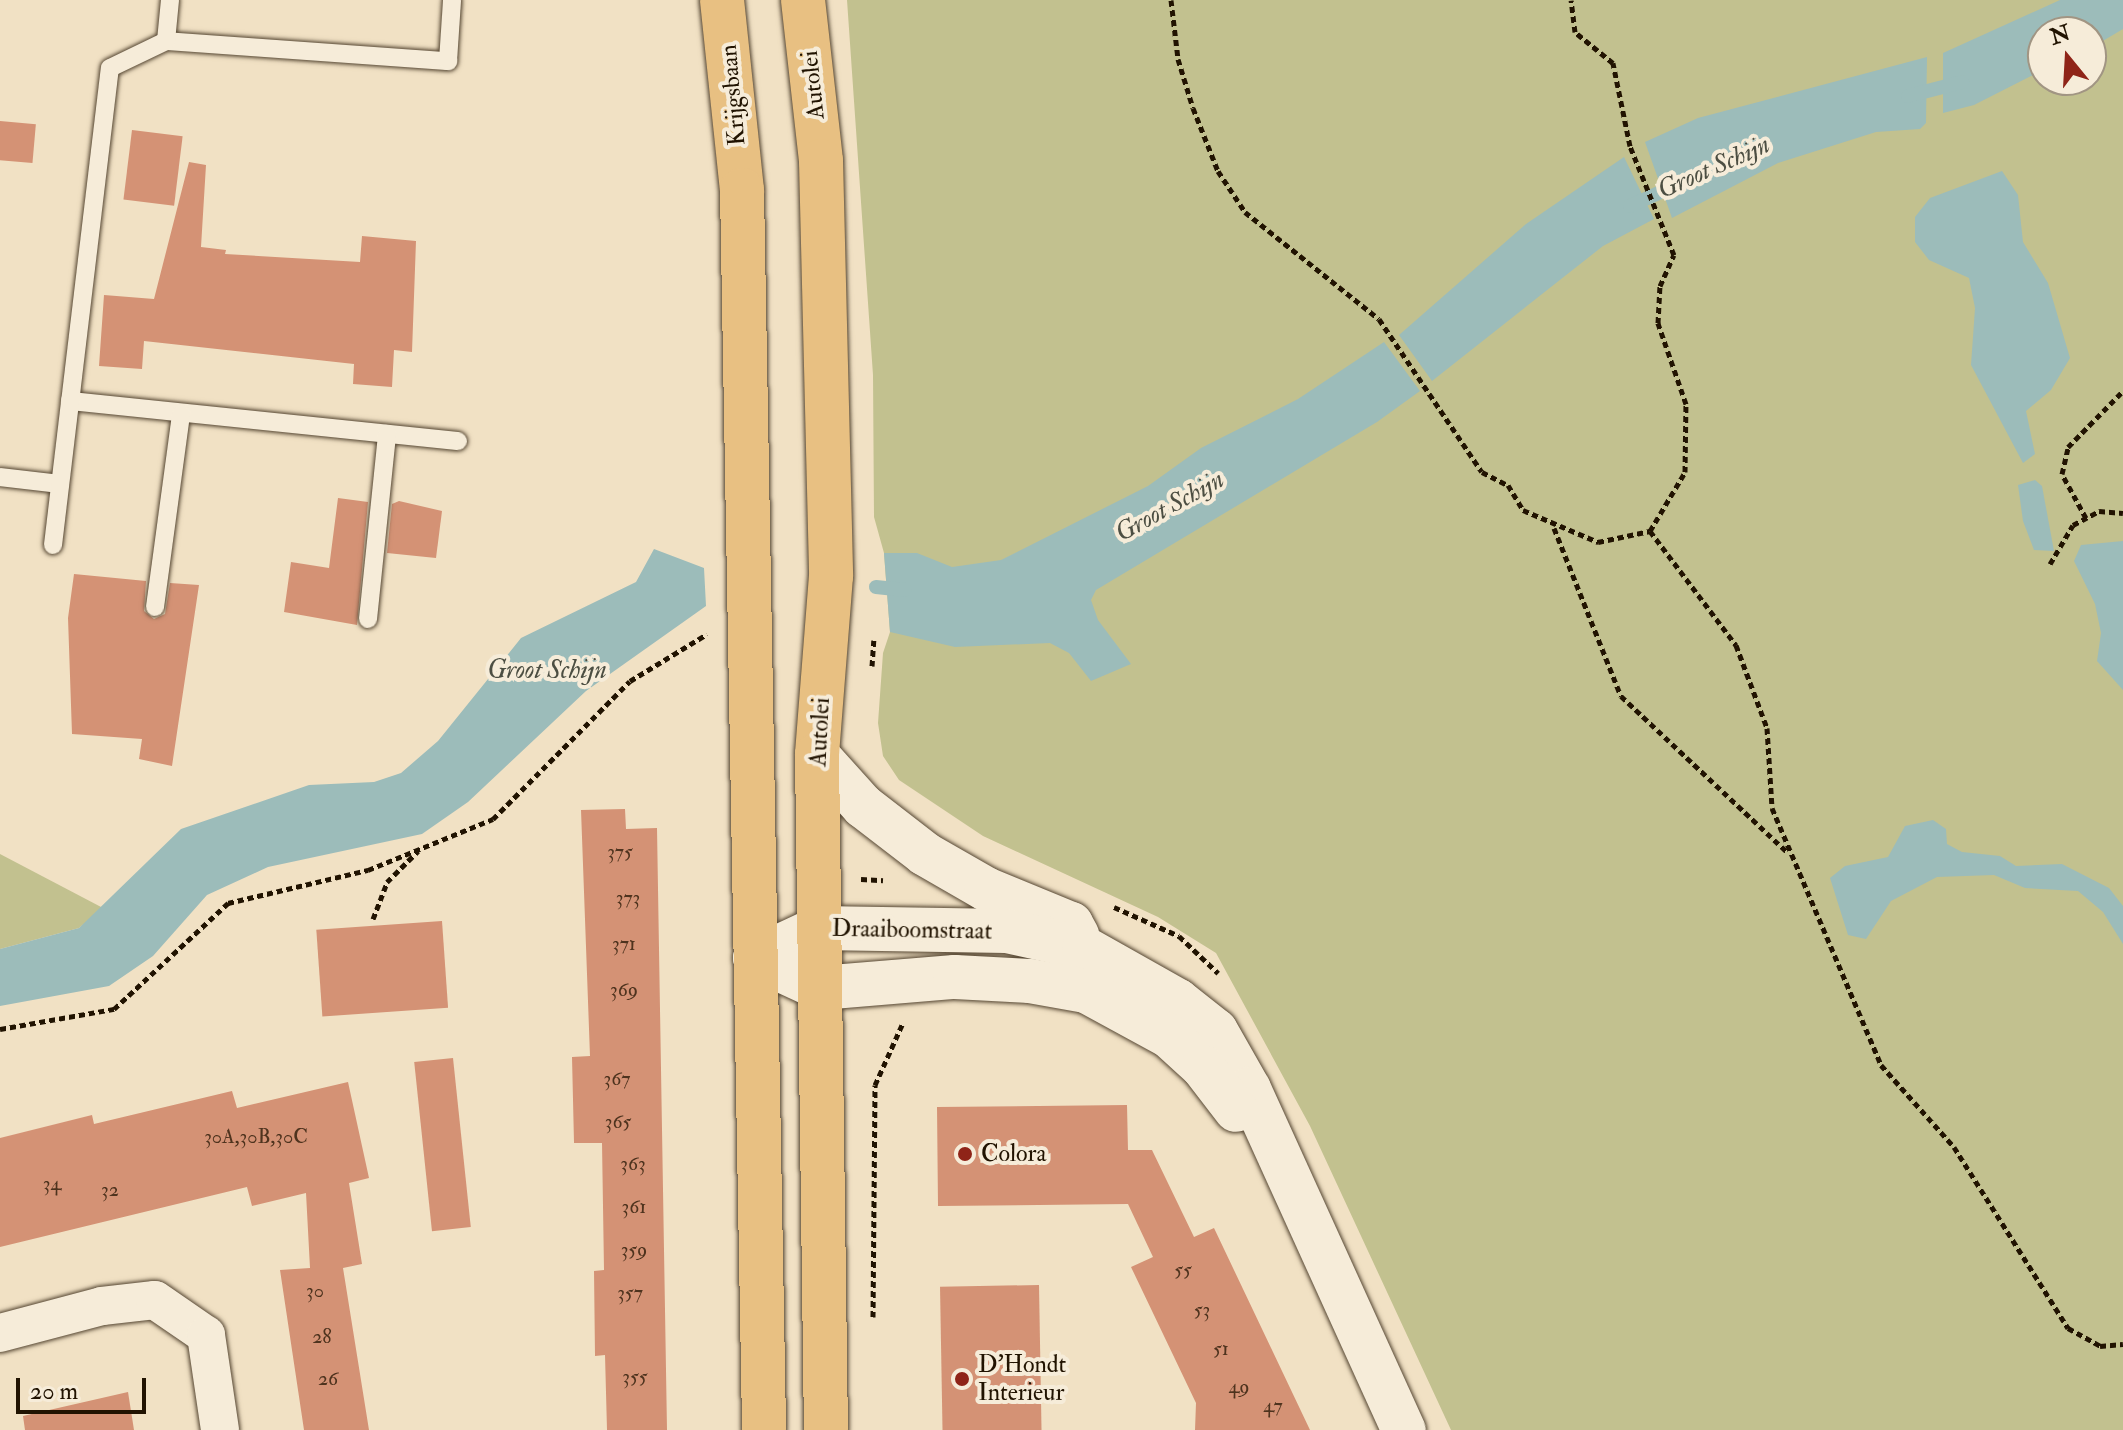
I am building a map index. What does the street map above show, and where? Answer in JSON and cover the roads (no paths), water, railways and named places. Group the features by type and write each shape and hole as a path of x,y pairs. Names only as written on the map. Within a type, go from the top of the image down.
{"main road":[{"name":"Krijgsbaan","path":"722,0 742,190 755,958"},
{"name":"Autolei","path":"806,18 821,161 831,576 817,755 826,1430"},
{"path":"755,958 764,1430"}],"street":[{"name":"Draaiboomstraat","path":"817,755 863,806 914,846 986,889 1071,924 1084,948"},
{"name":"Draaiboomstraat","path":"755,958 819,928 1007,931 1084,948 1124,967 1216,1031 1249,1089 1404,1430"},
{"name":"Draaiboomstraat","path":"755,958 820,988 955,977 1030,981 1086,991 1169,1036 1272,1145"},
{"path":"0,1333 102,1306 155,1300 206,1335 220,1430"}],"lane":[{"path":"166,41 170,0"},
{"path":"53,545 110,68 166,41 448,61 452,0"},
{"path":"70,401 458,441"},
{"path":"155,607 181,414"},
{"path":"368,619 387,434"},
{"path":"0,477 60,484"}],"water":[{"path":"2060,0 2123,0 2123,29 2107,38 2107,16 2027,16 2027,78 1974,105 1943,113 1943,53"},
{"path":"1927,57 1926,123 1920,129 1876,132 1778,163 1672,218 1645,142 1698,118"},
{"path":"1624,157 1654,219 1603,246 1432,381 1399,335 1526,224"},
{"path":"2002,171 2018,195 2023,242 2048,283 2070,358 2051,390 2026,411 2035,454 2023,463 1971,365 1975,308 1969,278 1929,260 1915,242 1915,217 1930,198"},
{"name":"Groot Schijn","path":"1384,342 1420,391 1377,422 1096,590 1091,600 1098,620 1131,664 1091,681 1069,653 1050,643 955,647 890,632 884,553 917,553 952,567 1001,560 1148,486 1201,448 1298,399"},
{"path":"2035,480 2042,486 2054,551 2034,550 2023,521 2018,485"},
{"path":"2123,541 2123,690 2097,661 2101,633 2095,604 2074,561 2081,545"},
{"name":"Groot Schijn","path":"654,549 704,568 706,606 586,691 468,802 422,834 268,867 207,895 153,956 109,986 0,1006 0,949 79,928 181,829 309,785 374,782 401,773 438,741 521,638 636,582"},
{"path":"1933,820 1946,829 1947,844 1962,852 2000,856 2016,866 2062,864 2109,888 2123,906 2123,944 2103,912 2078,891 2025,888 1994,875 1937,877 1891,901 1866,939 1848,935 1830,878 1845,866 1888,857 1905,826"}],"waterway":[{"name":"Groot Schijn","path":"1908,96 1962,82"},
{"name":"Groot Schijn","path":"1630,206 1676,185"},
{"name":"Groot Schijn","path":"876,587 905,590"}],"place":[{"name":"Colora","path":"965,1154"},
{"name":"D'Hondt Interieur","path":"962,1379"}]}
